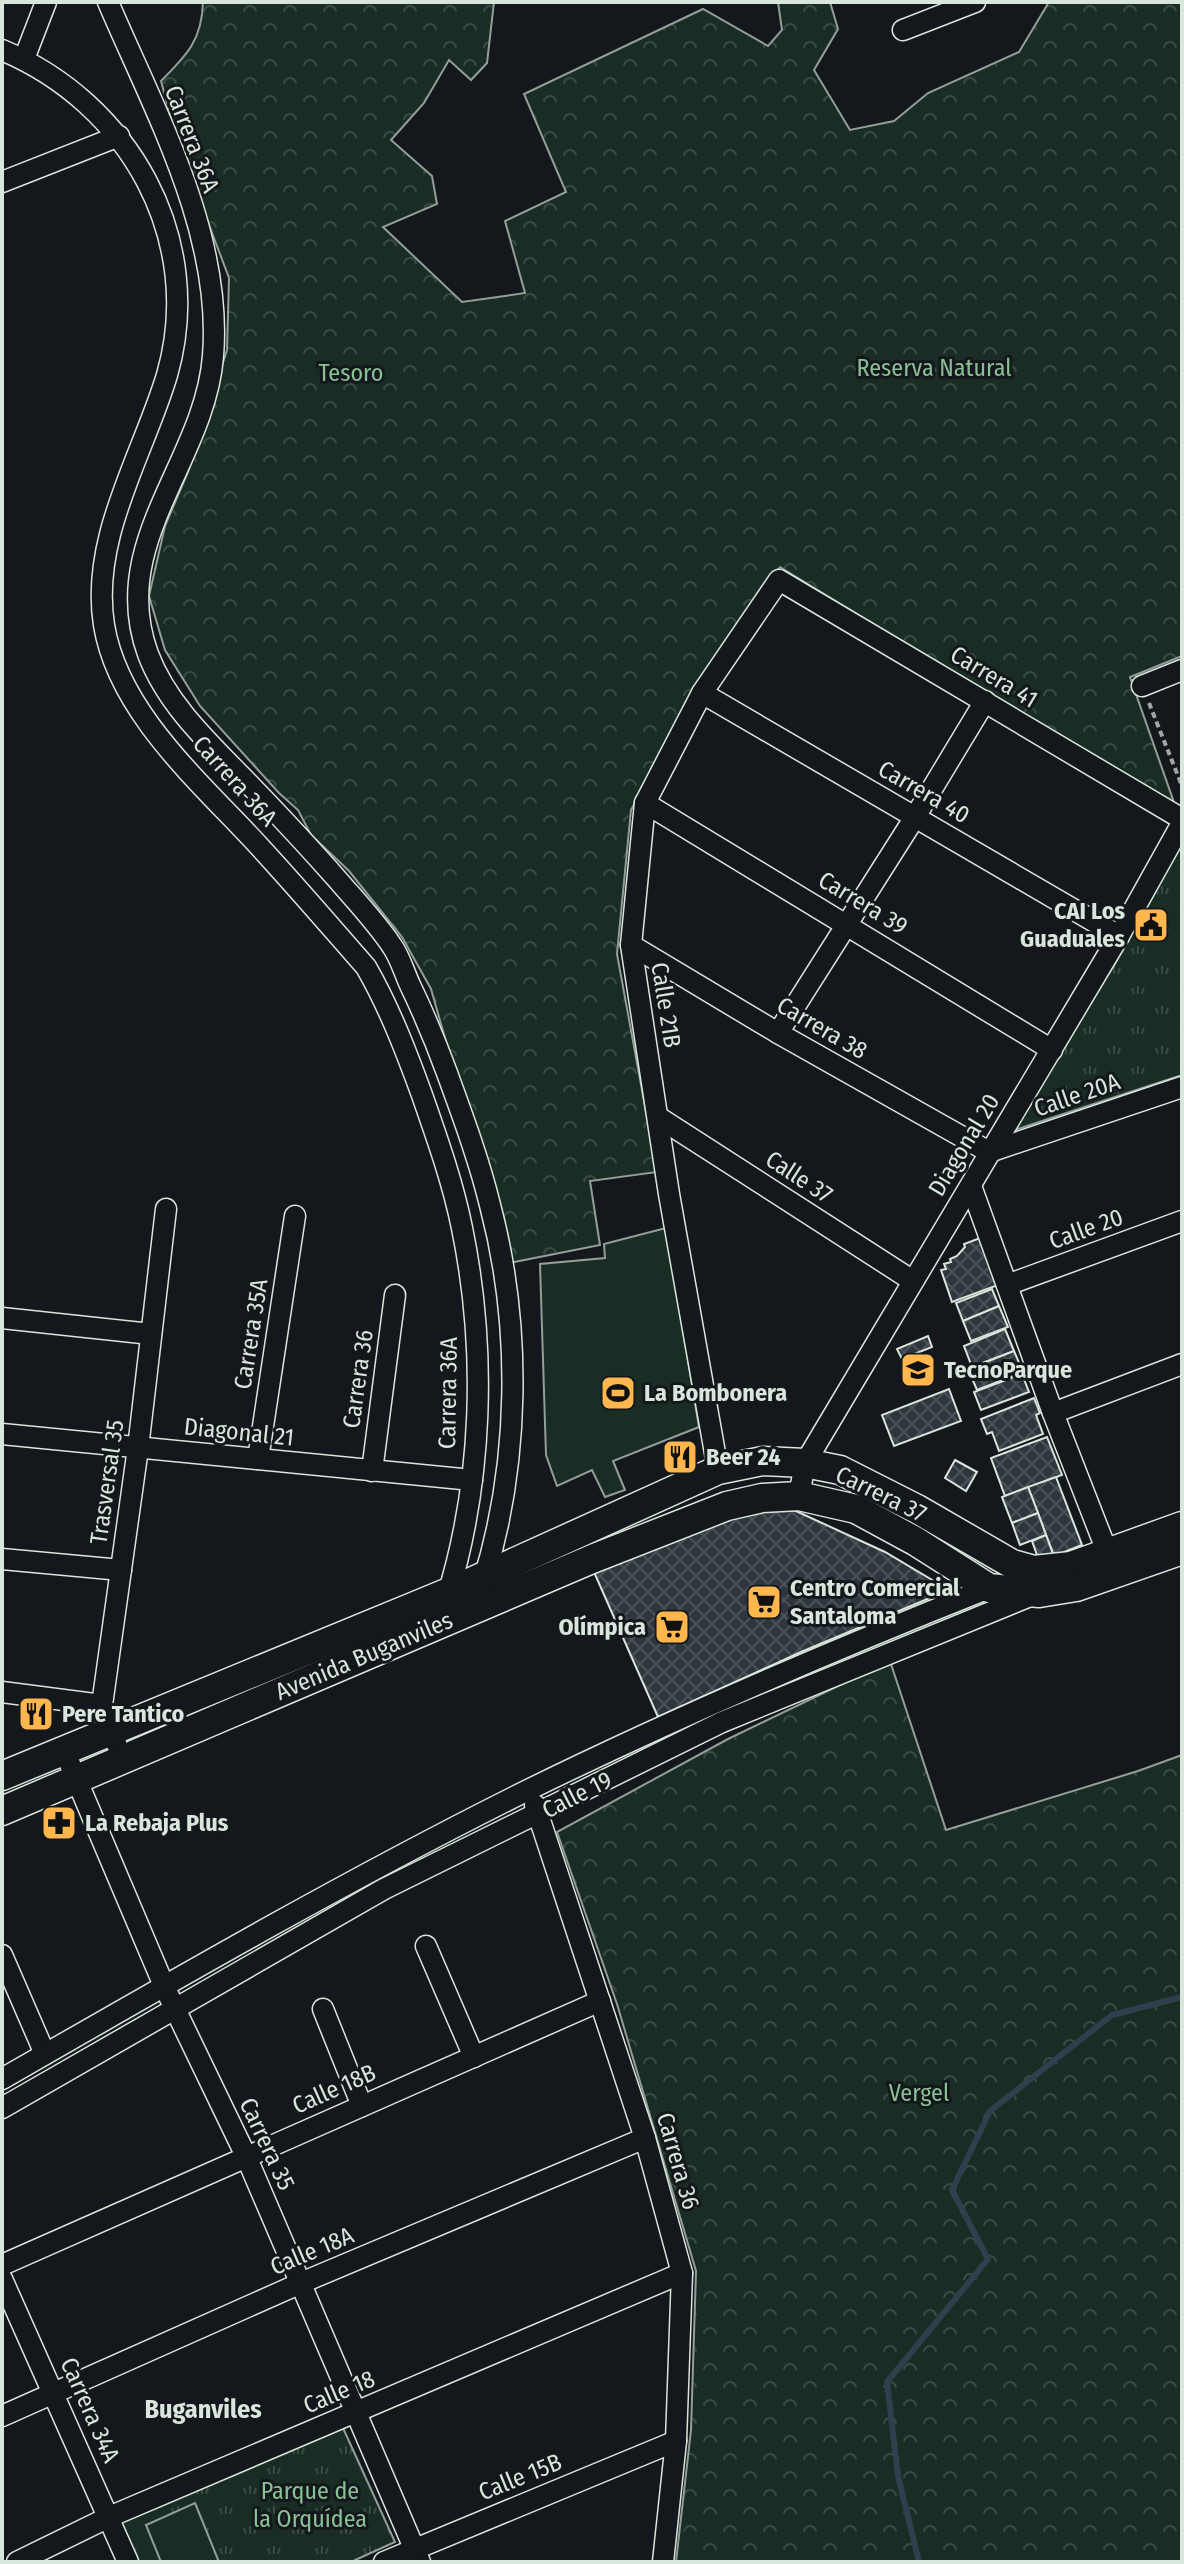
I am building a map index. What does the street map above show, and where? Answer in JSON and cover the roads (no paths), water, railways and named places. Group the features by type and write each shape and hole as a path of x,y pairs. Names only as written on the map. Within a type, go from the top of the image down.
{"main road":[{"name":"Carrera 37","path":"718,1470 763,1461 805,1463 840,1470 917,1509 1037,1581"},
{"name":"Avenida Buganviles","path":"2,1776 64,1750 107,1717 449,1592 485,1573 718,1470"},
{"name":"Carrera 37","path":"727,1506 762,1498 799,1496 856,1509 915,1541 989,1588 1037,1581"},
{"name":"Avenida Buganviles","path":"2,1811 592,1559 727,1506"},
{"name":"Calle 19","path":"1037,1581 1182,1526"},
{"name":"Calle 19","path":"1037,1581 1076,1587 1182,1550"}],"street":[{"path":"2,50 24,59 46,2"},
{"name":"Carrera 36A","path":"108,2 173,154 188,197 208,260 215,310 213,361 202,411 161,502 143,554 137,586 138,613 148,654 191,724 338,879 393,947 431,1030 474,1149 491,1208 503,1268 510,1329 512,1391 500,1513 474,1609"},
{"path":"903,30 975,2"},
{"name":"Carrera 36A","path":"24,59 76,92 119,136 142,171 160,209 171,249 176,290 175,333 167,374 108,542 101,584 104,626 116,666 129,697 174,754 366,967 378,987 411,1065 440,1146 462,1228 475,1311 478,1396 472,1480 449,1592 439,1625"},
{"path":"2,182 119,136"},
{"name":"Calle 21B","path":"718,1470 631,945 645,803 702,693 779,580"},
{"name":"Carrera 41","path":"779,580 1182,821"},
{"path":"1142,686 1182,670"},
{"name":"Carrera 40","path":"702,693 1119,936"},
{"path":"778,1033 985,701"},
{"name":"Carrera 39","path":"645,803 1052,1050"},
{"name":"Diagonal 20","path":"799,1496 805,1463 1119,936 1182,821"},
{"name":"Carrera 38","path":"631,945 778,1033 989,1152"},
{"name":"Calle 20A","path":"989,1152 1182,1087"},
{"name":"Calle 37","path":"658,1117 913,1281"},
{"path":"971,1186 1108,1554"},
{"name":"Trasversal 35","path":"121,1758 107,1717 121,1570 166,1209"},
{"name":"Carrera 35A","path":"258,1459 295,1216"},
{"name":"Calle 20","path":"1007,1285 1182,1221"},
{"name":"Carrera 36","path":"372,1471 395,1295"},
{"path":"2,1318 151,1334"},
{"path":"1053,1413 1182,1364"},
{"name":"Diagonal 21","path":"2,1434 472,1480"},
{"path":"2,1559 121,1570"},
{"name":"Calle 19","path":"2,2108 384,1889 722,1722 1037,1581"},
{"name":"Calle 19","path":"2,2079 374,1869 529,1790 723,1699 989,1588"},
{"path":"2,1692 107,1717"},
{"name":"Carrera 35","path":"64,1750 165,1988 246,2156 417,2556"},
{"name":"Carrera 36","path":"529,1790 645,2138 682,2273 676,2441 663,2562"},
{"path":"426,1946 474,2057"},
{"path":"2,1955 45,2054"},
{"name":"Calle 18B","path":"2,2265 600,2001"},
{"path":"323,2009 362,2106"},
{"name":"Calle 18A","path":"2,2416 301,2283 645,2138"},
{"name":"Calle 18","path":"17,2562 109,2517 682,2273"},
{"name":"Carrera 34A","path":"2,2279 128,2562"},
{"name":"Calle 15B","path":"384,2562 417,2556 676,2441"}],"waterway":[{"path":"919,2562 898,2476 887,2382 988,2259 952,2190 990,2111 1112,2015 1182,1997"}],"place":[{"name":"CAI Los Guaduales","path":"1151,925"},
{"name":"TecnoParque","path":"918,1370"},
{"name":"La Bombonera","path":"618,1393"},
{"name":"Beer 24","path":"680,1457"},
{"name":"Centro Comercial Santaloma","path":"764,1602"},
{"name":"Olímpica","path":"672,1627"},
{"name":"Pere Tantico","path":"36,1714"},
{"name":"La Rebaja Plus","path":"59,1823"}],"district":[{"name":"Buganviles","path":"203,2409"}],"park label":[{"name":"Reserva Natural","path":"934,368"},
{"name":"Tesoro","path":"351,373"},
{"name":"Vergel","path":"919,2093"},
{"name":"Parque de la Orquídea","path":"310,2505"}]}
